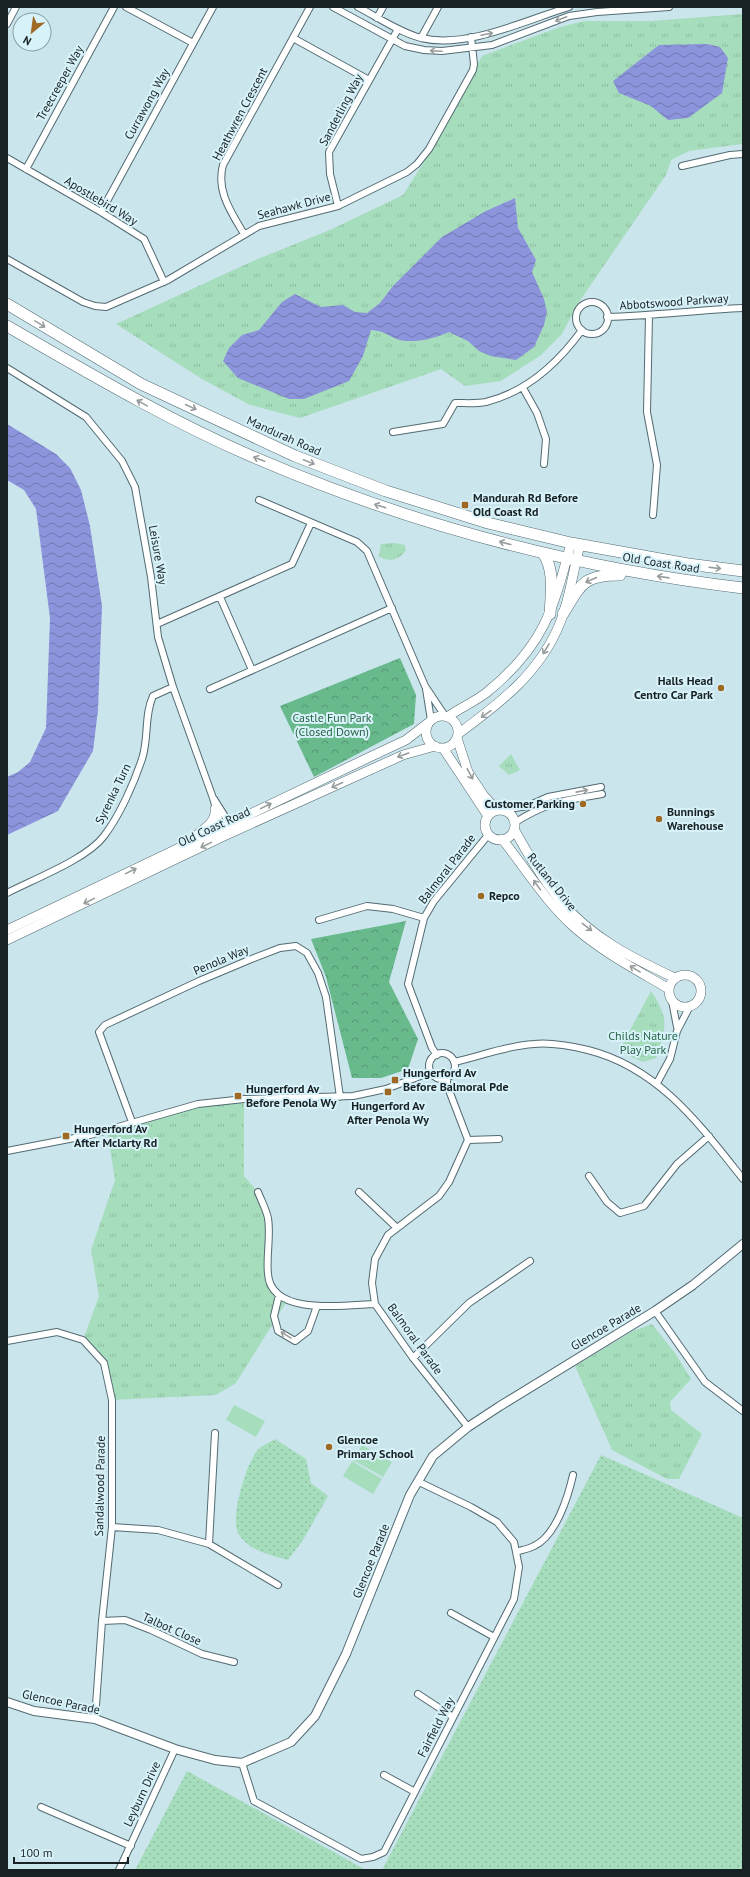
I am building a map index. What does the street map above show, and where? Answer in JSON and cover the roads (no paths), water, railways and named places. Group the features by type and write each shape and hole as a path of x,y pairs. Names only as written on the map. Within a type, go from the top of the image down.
{"highway":[{"name":"Mandurah Road","path":"7,304 141,384 295,456 386,491 438,508 575,544"},
{"path":"7,326 160,413 252,456 369,502 465,533 543,553 548,561 552,582 550,614"},
{"name":"Old Coast Road","path":"575,544 688,564 743,571"},
{"name":"Old Coast Road","path":"543,553 643,575 743,588"},
{"path":"563,614 580,586 586,581 607,575 643,575"}],"main road":[{"path":"439,747 451,745 457,736 497,706 512,692 546,651 563,614 571,560 575,544"},
{"path":"488,816 439,747 426,736 430,722 437,717 446,717 485,693 515,667 535,642 550,614 571,560"},
{"path":"446,717 456,725 457,736 468,772 484,796 500,810 513,818 514,826 511,834 502,839 496,839 489,834 485,827 488,816 500,810"},
{"name":"Old Coast Road","path":"7,940 398,745 430,722"},
{"name":"Old Coast Road","path":"7,930 181,847 227,830 403,755 439,747"},
{"path":"181,847 212,822 216,814 215,809"},
{"name":"Rutland Drive","path":"514,826 543,878 562,903 583,924 611,944 639,961 675,978"},
{"name":"Rutland Drive","path":"502,839 546,897 573,926 592,942 669,989"},
{"path":"687,975 698,981 701,992 695,1003 690,1006 681,1007 672,1001 669,989 675,978 687,975"}],"street":[{"path":"7,24 16,7"},
{"name":"Treecreeper Way","path":"26,169 114,7"},
{"path":"126,7 193,44"},
{"name":"Currawong Way","path":"100,212 213,7"},
{"name":"Heathwren Crescent","path":"244,234 222,192 222,170 310,7"},
{"path":"333,7 405,46 424,50 442,51 492,45 569,16 669,7"},
{"path":"358,7 398,29 421,38 442,40 492,33 569,7"},
{"path":"377,18 383,7"},
{"path":"421,38 438,7"},
{"path":"581,7 582,14"},
{"name":"Sanderling Way","path":"338,206 330,174 329,152 391,39 398,29"},
{"name":"Seahawk Drive","path":"7,258 80,301 95,306 113,305 164,282 244,234 268,224 338,206 400,176 424,157 471,75 474,64 471,37"},
{"path":"293,38 369,80"},
{"path":"682,166 743,154"},
{"name":"Apostlebird Way","path":"7,158 144,239 164,282"},
{"path":"592,302 599,304 605,310 607,317 606,325 600,331 593,333 582,330 577,324 576,316 579,309 584,304 592,302"},
{"name":"Abbotswood Parkway","path":"607,317 648,316 708,309 743,308"},
{"path":"648,316 647,412 657,465 653,515"},
{"path":"393,432 443,424 455,403 485,402 523,388 556,362 582,330"},
{"name":"Leisure Way","path":"7,368 86,417 122,461 135,487 151,578 158,637 173,687 213,798 227,830"},
{"path":"523,388 537,413 546,439 544,464"},
{"path":"259,500 357,542 368,551 425,686 446,717"},
{"path":"157,624 292,564 311,523"},
{"path":"220,597 252,670"},
{"path":"210,689 392,608"},
{"path":"425,686 430,722"},
{"name":"Syrenka Turn","path":"7,893 81,856 104,836 124,800 142,759 151,700 153,696 173,687"},
{"path":"500,810 528,806 548,797 602,790 556,802 533,811 514,826"},
{"name":"Leisure Way","path":"213,798 215,809 227,830"},
{"name":"Balmoral Parade","path":"437,1055 432,1048 408,984 424,918 434,901 479,844 489,834"},
{"name":"Balmoral Parade","path":"319,920 367,906 393,909 424,918"},
{"name":"Penola Way","path":"132,1122 99,1032 105,1025 199,981 280,948 296,946 307,953 318,973 326,997 331,1020 340,1097"},
{"path":"672,1001 677,1020 677,1031"},
{"path":"657,1082 670,1059 677,1031 690,1006"},
{"path":"454,1062 505,1047 535,1044 551,1044 580,1048 607,1055 625,1063 657,1082 680,1103 709,1136 743,1179"},
{"path":"446,1054 454,1062 454,1072 447,1078 437,1078 431,1072 430,1062 437,1055 446,1054"},
{"path":"7,1151 90,1135 168,1111 217,1101 340,1097 386,1089 431,1072"},
{"path":"447,1078 447,1085 468,1140 499,1139"},
{"path":"588,1176 607,1202 620,1213 644,1206 677,1164 709,1136"},
{"name":"Balmoral Parade","path":"468,1140 453,1176 439,1196 396,1227 388,1235 375,1259 372,1283 375,1304 413,1358 468,1427"},
{"path":"258,1192 268,1218 268,1276 275,1292 288,1301 317,1306 375,1304"},
{"path":"359,1192 396,1227"},
{"name":"Glencoe Parade","path":"7,1702 34,1710 95,1719 175,1749 215,1760 242,1763 291,1742 315,1716 346,1654 410,1495 433,1456 468,1427 655,1311 693,1285 743,1244"},
{"path":"413,1358 469,1303 530,1261"},
{"path":"279,1295 274,1316 278,1331 295,1341 308,1331 317,1306"},
{"path":"655,1311 705,1382 743,1411"},
{"name":"Sandalwood Parade","path":"7,1341 57,1332 83,1340 104,1363 112,1400 112,1527 102,1621 95,1719"},
{"path":"209,1544 215,1433"},
{"path":"516,1552 535,1546 548,1533 567,1500 573,1475"},
{"name":"Fairfield Way","path":"242,1763 254,1801 360,1859 373,1857 384,1852 514,1599 519,1567 514,1542 497,1522 471,1507 419,1482"},
{"path":"112,1527 158,1530 209,1544 278,1585"},
{"path":"451,1613 494,1637"},
{"name":"Talbot Close","path":"102,1621 124,1620 151,1630 202,1654 234,1662"},
{"path":"418,1694 453,1717"},
{"name":"Leyburn Drive","path":"119,1870 175,1749"},
{"path":"384,1775 415,1792"},
{"path":"41,1807 131,1846"}],"water":[{"path":"707,44 720,47 728,58 722,93 688,118 668,120 651,106 619,93 613,81 659,45"},
{"path":"515,198 518,228 536,260 532,272 544,299 547,312 544,325 534,347 516,360 491,356 479,351 468,341 449,332 429,339 407,341 371,330 363,356 349,381 304,399 289,399 238,378 223,361 229,348 242,335 259,330 282,302 295,294 321,307 343,305 355,312 367,313 380,303 393,286 442,237 486,211"},
{"path":"7,424 56,454 70,468 81,490 90,526 102,606 98,710 93,751 58,811 7,835 7,777 18,772 30,762 46,728 50,618 36,509 24,490 7,480"}],"place":[{"name":"Mandurah Rd Before Old Coast Rd","path":"465,505"},
{"name":"Halls Head Centro Car Park","path":"721,688"},
{"name":"Customer Parking","path":"583,804"},
{"name":"Bunnings Warehouse","path":"659,819"},
{"name":"Repco","path":"481,896"},
{"name":"Hungerford Av Before Balmoral Pde","path":"395,1080"},
{"name":"Hungerford Av After Penola Wy","path":"388,1092"},
{"name":"Hungerford Av Before Penola Wy","path":"238,1096"},
{"name":"Hungerford Av After Mclarty Rd","path":"66,1136"},
{"name":"Glencoe Primary School","path":"329,1447"}],"park label":[{"name":"Castle Fun Park (Closed Down)","path":"332,725"},
{"name":"Childs Nature Play Park","path":"643,1043"}]}
